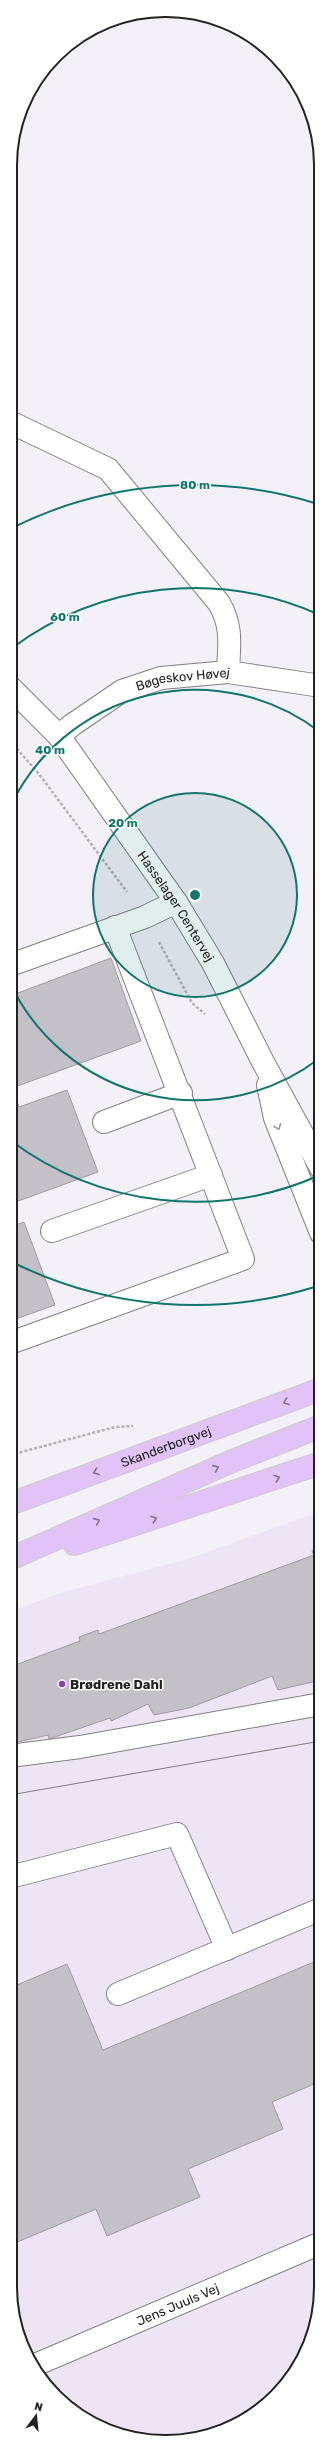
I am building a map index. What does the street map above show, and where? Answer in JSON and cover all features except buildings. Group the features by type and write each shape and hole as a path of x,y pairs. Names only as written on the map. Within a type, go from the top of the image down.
{"main road":[{"name":"Skanderborgvej","path":"17,1501 314,1392"},
{"path":"17,1557 230,1462 314,1429"},
{"path":"17,1563 314,1465"}],"street":[{"path":"17,425 108,469 219,603 228,618 228,672"},
{"name":"Bøgeskov Høvej","path":"59,736 72,725 122,691 161,678 228,672 314,685"},
{"name":"Hasselager Centervej","path":"17,694 59,736 176,902 213,963 263,1062 314,1155"},
{"path":"17,963 116,928 156,912 176,902"},
{"path":"17,1341 244,1259 116,928"},
{"name":"Hasselager Centervej","path":"263,1062 275,1118 314,1216"},
{"path":"104,1122 181,1094"},
{"path":"52,1232 211,1174"},
{"path":"17,1755 80,1747 314,1705"},
{"path":"17,1874 177,1834 227,1949"},
{"path":"118,1994 314,1912"},
{"name":"Jens Juuls Vej","path":"39,2363 314,2246"}],"shaded area":[{"path":"314,1514 313,2306 309,2325 299,2352 289,2369 271,2392 248,2410 231,2420 204,2430 185,2434 156,2435 127,2430 100,2420 75,2404 60,2392 37,2361 28,2343 18,2306 17,1609 57,1594 191,1558"}],"tram line":[{"path":"17,1794 314,1742"}],"place":[{"name":"Brødrene Dahl","path":"62,1684"}]}
